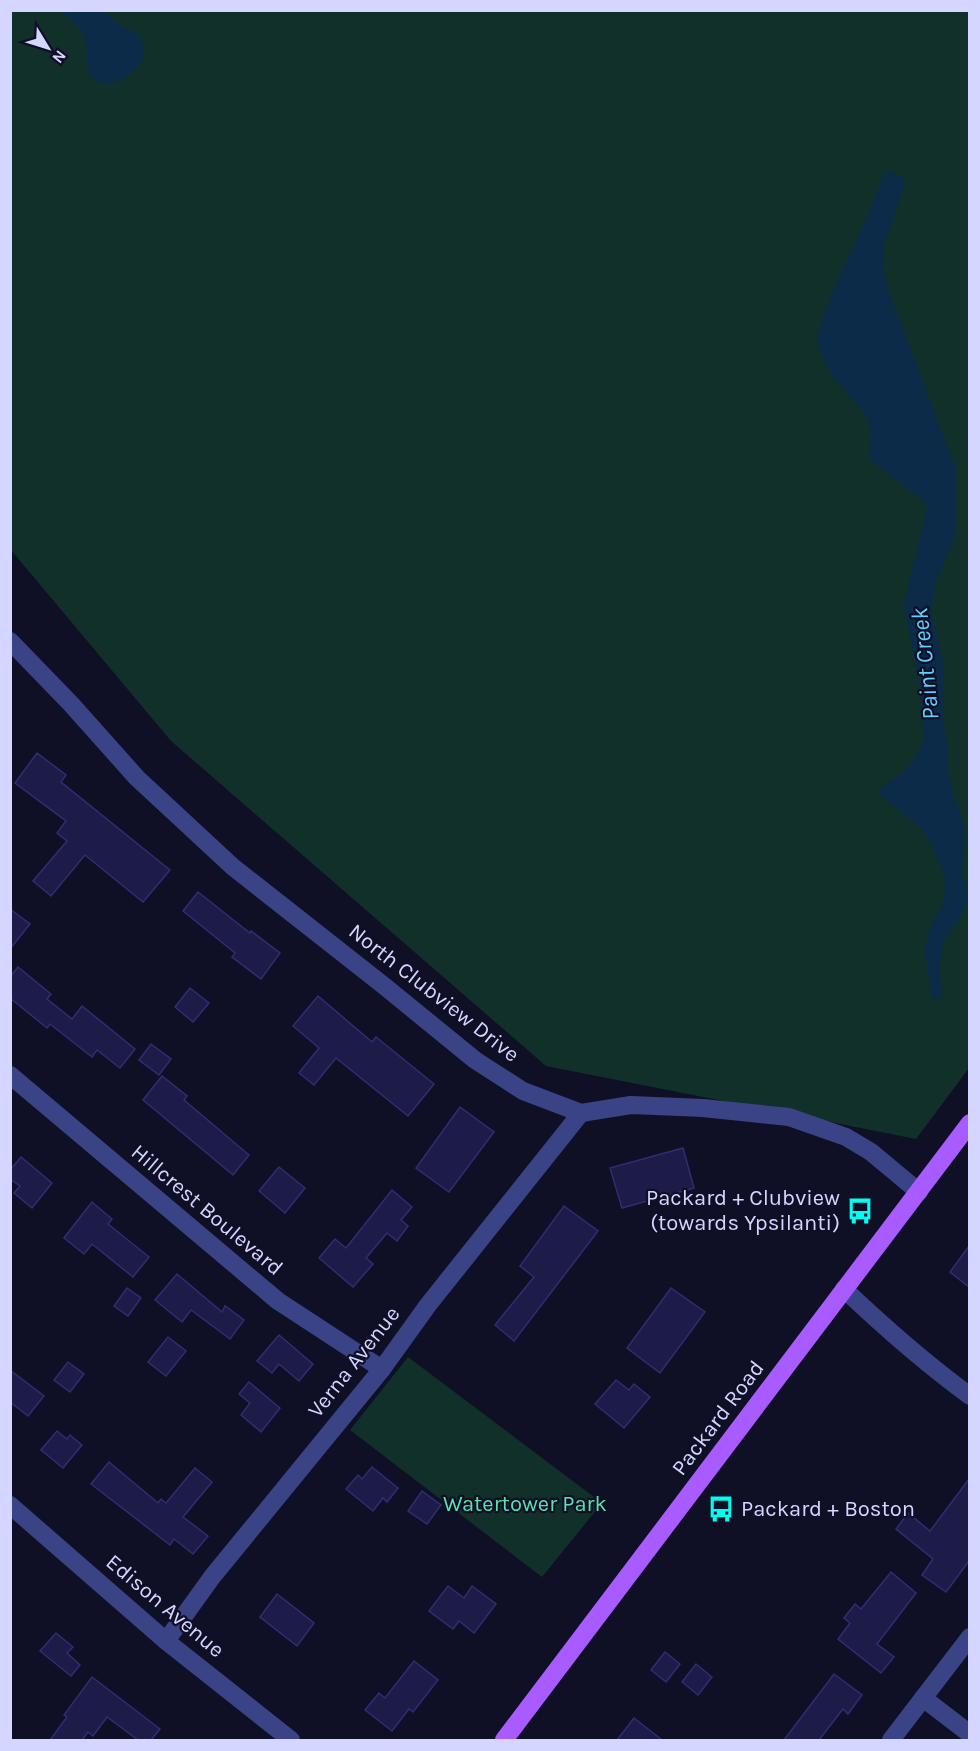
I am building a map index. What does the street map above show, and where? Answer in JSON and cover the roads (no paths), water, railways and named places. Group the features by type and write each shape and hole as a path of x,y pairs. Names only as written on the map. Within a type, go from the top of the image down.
{"main road":[{"name":"Packard Road","path":"504,1740 969,1123"}],"street":[{"name":"North Clubview Drive","path":"10,641 71,704 137,778 233,867 475,1060 523,1091 581,1113 631,1105 703,1108 789,1117 846,1137 871,1152 919,1192"},
{"name":"Hillcrest Boulevard","path":"10,1075 278,1301 382,1369"},
{"name":"Verna Avenue","path":"166,1641 212,1577 382,1369 428,1305 581,1113"},
{"path":"844,1289 930,1367 969,1396"},
{"name":"Edison Avenue","path":"10,1505 166,1641 291,1740"},
{"path":"891,1740 969,1637"},
{"path":"923,1698 969,1734"}],"water":[{"path":"62,11 103,11 121,26 139,35 143,41 144,50 143,58 138,66 123,79 105,83 97,81 89,73 87,67 86,44 83,35"},
{"name":"Paint Creek","path":"886,170 904,177 905,183 884,246 883,269 890,295 955,467 955,535 935,584 931,608 943,662 947,770 962,818 965,836 962,875 968,892 962,914 944,941 939,967 942,997 936,1000 932,997 925,953 929,931 944,901 945,877 931,844 921,828 880,795 880,790 908,768 924,740 920,690 904,603 927,510 925,502 870,460 868,420 832,375 818,344 818,335 827,306"}],"place":[{"name":"Packard + Clubview (towards Ypsilanti)","path":"860,1211"},
{"name":"Packard + Boston","path":"721,1509"}],"park label":[{"name":"Watertower Park","path":"525,1504"}]}
